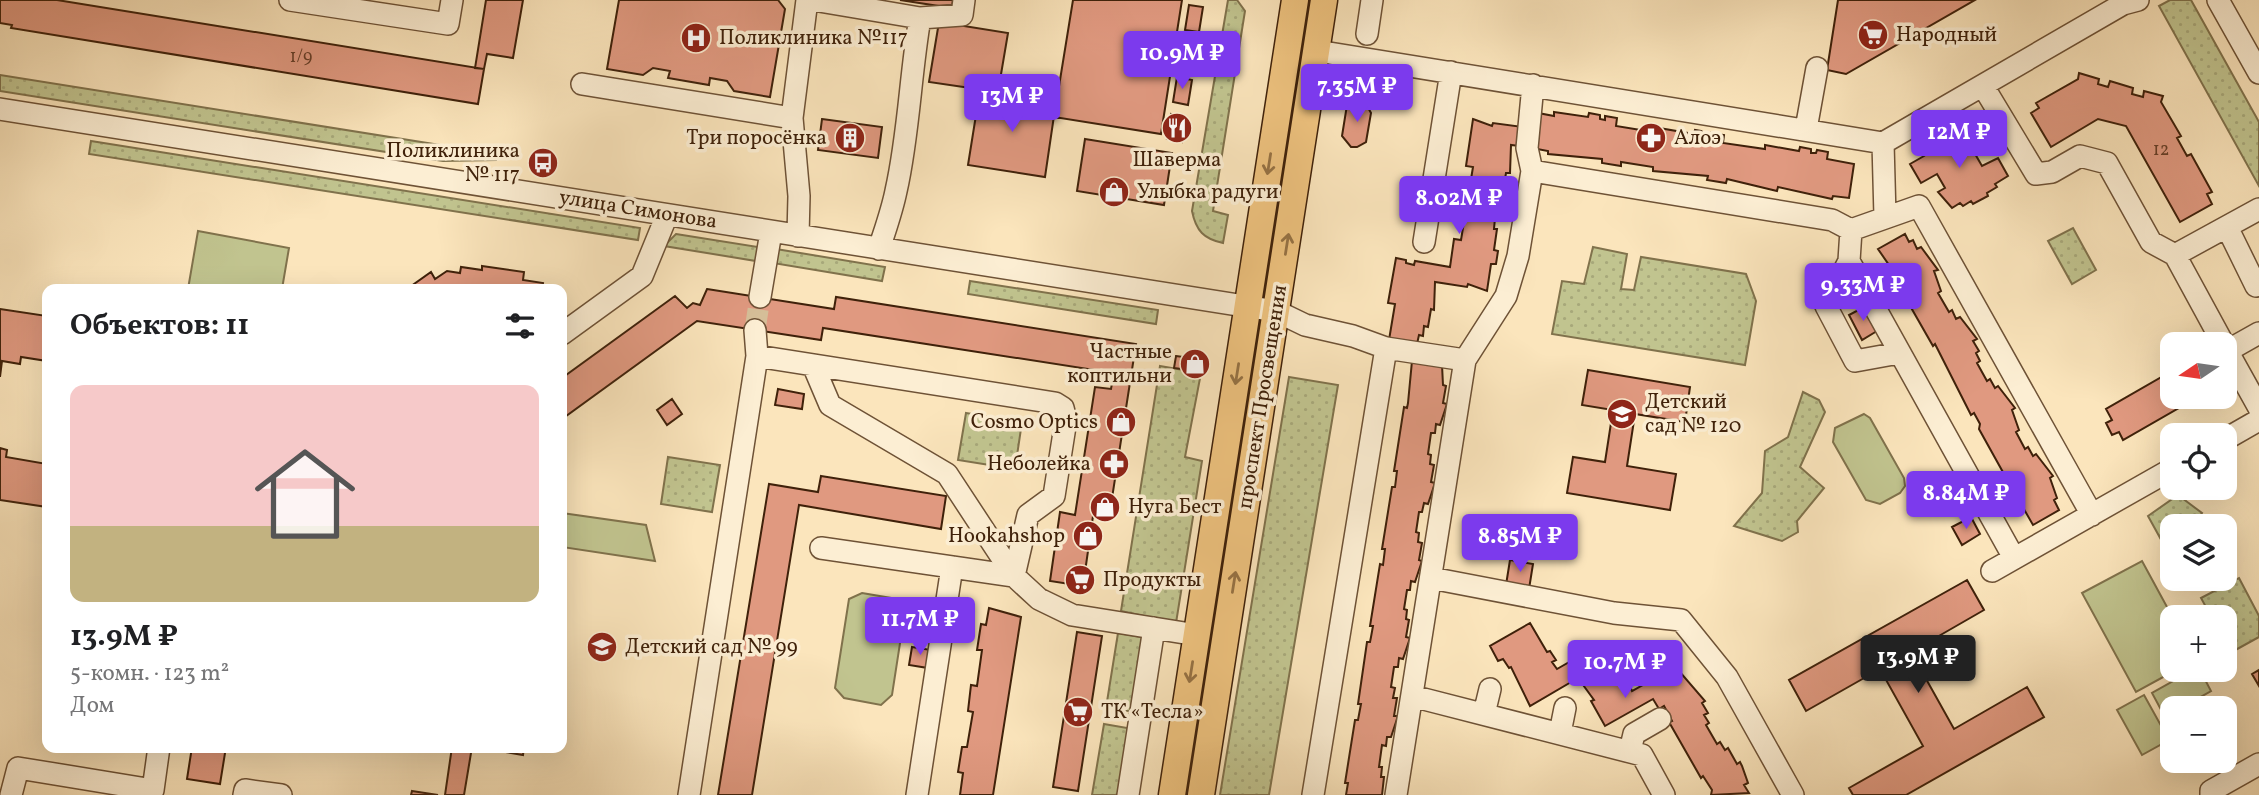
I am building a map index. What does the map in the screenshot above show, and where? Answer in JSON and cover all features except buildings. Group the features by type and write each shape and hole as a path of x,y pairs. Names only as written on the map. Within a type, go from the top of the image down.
{"main road":[{"name":"проспект Просвещения","path":"1172,795 1295,0"},
{"name":"проспект Просвещения","path":"1201,795 1324,0"}],"street":[{"path":"290,0 448,24 452,0"},
{"path":"797,236 799,196 792,118 807,0"},
{"path":"813,0 920,18 962,15 964,0"},
{"path":"1367,34 1372,0"},
{"path":"1317,51 1883,143 2123,4 2138,0"},
{"path":"2218,0 2259,73"},
{"path":"879,249 896,191 909,105 909,76 920,18"},
{"path":"1806,129 1817,68"},
{"path":"1424,242 1451,72"},
{"path":"582,84 792,118"},
{"path":"1396,795 1465,360 1506,296 1518,256 1532,172 1527,148 1533,85"},
{"path":"1983,86 2031,170 2045,175 2080,156 2106,163 2151,242 2175,255 2217,332"},
{"name":"улица Симонова","path":"0,109 1276,311 1305,325 1353,335 1386,348 1465,360"},
{"path":"1883,143 1885,216"},
{"path":"1532,172 1832,220 1851,230"},
{"path":"1851,230 1919,206 2092,515"},
{"path":"2175,255 2259,209"},
{"path":"567,330 642,276 667,215"},
{"path":"2227,228 2256,286"},
{"path":"1851,230 1849,261 1826,306 1855,361 1899,353"},
{"path":"760,298 771,232"},
{"path":"1849,261 2014,558"},
{"path":"688,795 757,356 755,330"},
{"path":"2237,342 2259,333"},
{"path":"1313,795 1386,348"},
{"path":"757,356 1055,403 1063,408 1066,420 1054,496 1028,515 1014,576"},
{"path":"813,365 830,405 947,474 1014,576 1039,599 1072,615 1197,635"},
{"path":"2237,369 2259,408"},
{"path":"2237,433 2259,420"},
{"path":"1992,571 2160,477"},
{"path":"821,548 1014,576"},
{"path":"918,795 952,567"},
{"path":"1431,578 1614,612 1681,620 1727,677 1793,795"},
{"path":"1128,795 1154,628"},
{"path":"1485,714 1490,689"},
{"path":"1412,696 1642,755 1664,795"},
{"path":"1560,733 1565,708"},
{"path":"1630,751 1634,734 1660,719"},
{"path":"11,795 18,768 156,792 159,753"},
{"path":"2211,795 2211,791 2259,764"},
{"path":"244,795 245,790 281,795"}],"green space":[{"path":"1228,0 1237,0 1245,11 1213,211 1228,215 1223,243 1202,233 1192,211"},
{"path":"2170,0 2191,0 2259,122 2259,186 2159,6"},
{"path":"0,75 497,154 496,160 443,161 0,91"},
{"path":"91,141 640,228 638,240 89,154"},
{"path":"2073,228 2096,270 2072,284 2048,241"},
{"path":"198,231 289,248 283,284 189,284"},
{"path":"676,234 758,247 756,261 664,246"},
{"path":"1593,247 1627,254 1621,289 1634,290 1641,257 1746,274 1756,301 1745,365 1552,334 1562,281 1584,284"},
{"path":"776,249 885,267 882,281 773,263"},
{"path":"970,281 1158,310 1156,324 968,294"},
{"path":"1160,366 1201,373 1185,457 1202,461 1176,623 1121,611"},
{"path":"1289,377 1338,385 1269,795 1220,795"},
{"path":"1803,392 1819,400 1825,412 1800,467 1824,488 1797,521 1798,532 1782,541 1734,526 1762,493 1765,451 1788,437"},
{"path":"966,413 1022,422 1015,469 958,460"},
{"path":"1864,414 1870,418 1904,478 1905,486 1900,493 1880,504 1866,500 1833,442 1835,428"},
{"path":"668,457 720,465 712,512 661,504"},
{"path":"2171,500 2185,500 2202,513 2160,514 2160,538 2148,516"},
{"path":"567,514 646,525 655,561 567,548"},
{"path":"2142,561 2166,605 2160,605 2160,679 2136,692 2082,593"},
{"path":"2239,578 2259,616 2259,637 2237,649 2237,605 2205,605 2201,598 2214,591 2237,591"},
{"path":"862,593 897,599 905,611 892,695 881,705 844,698 835,688 849,599"},
{"path":"1118,633 1147,638 1135,712 1106,708"},
{"path":"2172,682 2206,682 2211,691 2202,696 2160,696 2160,708 2152,693"},
{"path":"2144,695 2160,724 2160,745 2142,755 2117,710"},
{"path":"1104,724 1133,729 1122,795 1092,795"}],"tunnel":[{"path":"755,330 760,297"}],"place":[{"name":"Народный","path":"1873,35"},
{"name":"Поликлиника №117","path":"696,38"},
{"name":"Шаверма","path":"1177,128"},
{"name":"Три поросёнка","path":"850,138"},
{"name":"Алоэ","path":"1651,138"},
{"name":"Поликлиника № 117","path":"543,163"},
{"name":"Улыбка радуги","path":"1114,192"},
{"name":"Частные коптильни","path":"1195,364"},
{"name":"Детский сад № 120","path":"1622,414"},
{"name":"Cosmo Optics","path":"1121,422"},
{"name":"Неболейка","path":"1114,464"},
{"name":"Нуга Бест","path":"1105,507"},
{"name":"Hookahshop","path":"1088,536"},
{"name":"Продукты","path":"1080,580"},
{"name":"Детский сад № 99","path":"602,647"},
{"name":"ТК «Тесла»","path":"1078,712"}]}
